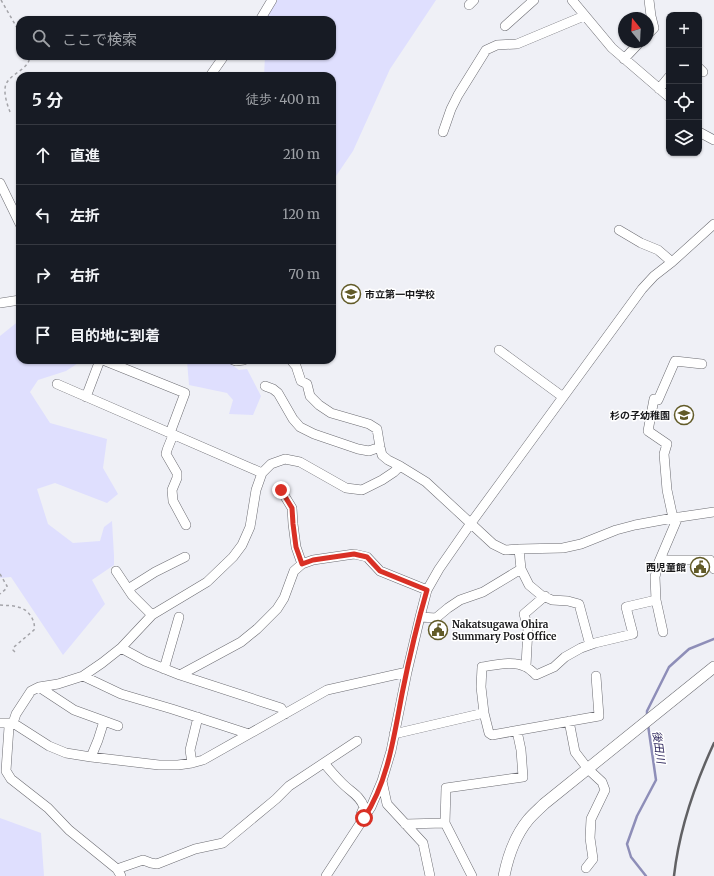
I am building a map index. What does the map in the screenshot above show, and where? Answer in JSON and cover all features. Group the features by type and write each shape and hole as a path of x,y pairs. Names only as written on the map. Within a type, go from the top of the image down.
{"street":[{"path":"262,16 272,0"},
{"path":"505,26 534,0"},
{"path":"572,0 612,48 666,95"},
{"path":"649,0 650,12"},
{"path":"443,132 451,109 458,95 486,50 497,44 516,44 584,16"},
{"path":"624,59 634,48"},
{"path":"213,72 221,60"},
{"path":"659,89 666,81"},
{"path":"702,134 714,140"},
{"path":"0,183 16,216"},
{"path":"326,876 372,808 382,781 391,751 407,672 427,590 439,569 642,289 654,276 672,262 714,224"},
{"path":"619,230 641,243 658,250 672,262"},
{"path":"0,303 16,301"},
{"path":"499,350 563,397"},
{"path":"663,632 656,600 655,577 676,517 667,490 664,454 667,444 648,431 654,399 658,400 675,361 702,364"},
{"path":"86,397 99,364"},
{"path":"111,364 185,393 166,454 177,478 172,490 173,501 186,525"},
{"path":"294,364 301,381 307,384 310,396 319,406 331,413 369,424 377,429 382,455 426,482 493,544 505,550 563,548 581,544 623,528 676,517 712,512"},
{"path":"56,384 262,473"},
{"path":"265,386 278,393 293,419 300,427 314,434 358,449 368,450 380,447"},
{"path":"357,741 288,786 276,799 223,843 196,849 157,864 143,860 119,872 69,830 48,808 11,779 6,771 9,727 13,723 16,714 31,691 39,687 58,684 83,676 102,664 122,648 152,615 208,582 233,557 242,545 250,527 256,490 262,473 271,464 285,459 300,462 346,488 362,490 382,480 400,466"},
{"path":"281,490 292,508 296,547 302,564"},
{"path":"519,549 522,569 529,585 541,595 552,600 568,601 579,604 590,645"},
{"path":"180,675 241,642 257,629 277,609 284,598 294,571 302,564 313,560 354,554 367,557 380,571 427,590"},
{"path":"128,589 155,572 185,557"},
{"path":"660,560 710,560 714,569"},
{"path":"420,617 436,618 460,600 483,592 522,569"},
{"path":"116,571 132,595 152,615"},
{"path":"526,666 528,628 524,614 545,596"},
{"path":"596,676 598,716 492,735 489,733 484,713 482,667 503,663 519,664 526,666 536,675 554,667 565,657 582,648 633,634 626,607 656,600"},
{"path":"164,669 179,616"},
{"path":"122,648 144,661 164,669 281,708 285,714"},
{"path":"504,876 512,847 520,831 529,819 544,804 714,667"},
{"path":"0,723 13,723 49,746 66,753 159,765 178,765 203,760 327,690 407,672"},
{"path":"83,676 121,694 249,734"},
{"path":"39,687 74,710 118,726"},
{"path":"394,734 484,713"},
{"path":"192,763 190,750 198,717"},
{"path":"91,757 104,721"},
{"path":"569,721 575,752 588,769 602,782 605,790 591,820 590,838 593,859 586,868"},
{"path":"472,876 445,823 446,788 523,777 521,750 517,730"},
{"path":"324,763 341,783 363,802 364,807 361,814 364,818"},
{"path":"382,781 387,804 423,843 430,876"},
{"path":"405,824 445,823"}],"path":[{"path":"1,0 16,26"},
{"path":"18,72 29,60"},
{"path":"10,112 6,94 6,84 16,73"},
{"path":"0,574 7,586 7,588 0,594"},
{"path":"0,605 27,610 34,622 34,630 14,648 13,650 15,652"}],"shaded area":[{"path":"269,0 436,0 390,69 353,151 336,176 336,72 264,72 265,60 336,60 336,16 266,16 267,3"},
{"path":"16,323 16,364 77,364 66,371 38,380 30,392 50,423 107,439 103,468 118,494 107,503 55,483 37,489 48,524 73,543 100,541 104,527 112,521 114,565 92,580 105,604 63,655 11,577 0,578 0,336"},
{"path":"187,364 231,364 239,370 247,369 261,396 253,415 229,414 233,400 227,393 189,385"},
{"path":"0,818 41,833 44,876 0,876"}],"waterway":[{"name":"後田川","path":"647,716 647,711 669,667 689,649 714,639"},
{"name":"後田川","path":"646,876 631,857 627,844 637,816 656,780 648,725"}],"railway":[{"path":"674,876 676,859 694,791 714,743"}],"place":[{"name":"市立第一中学校","path":"351,294"},
{"name":"杉の子幼稚園","path":"684,415"},
{"name":"西児童館","path":"700,567"},
{"name":"Nakatsugawa Ohira Summary Post Office","path":"438,630"}],"route":[{"path":"281,490 292,508 296,547 302,564 313,560 354,554 367,557 380,571 427,590 407,672 391,751 372,808 364,818"}]}
